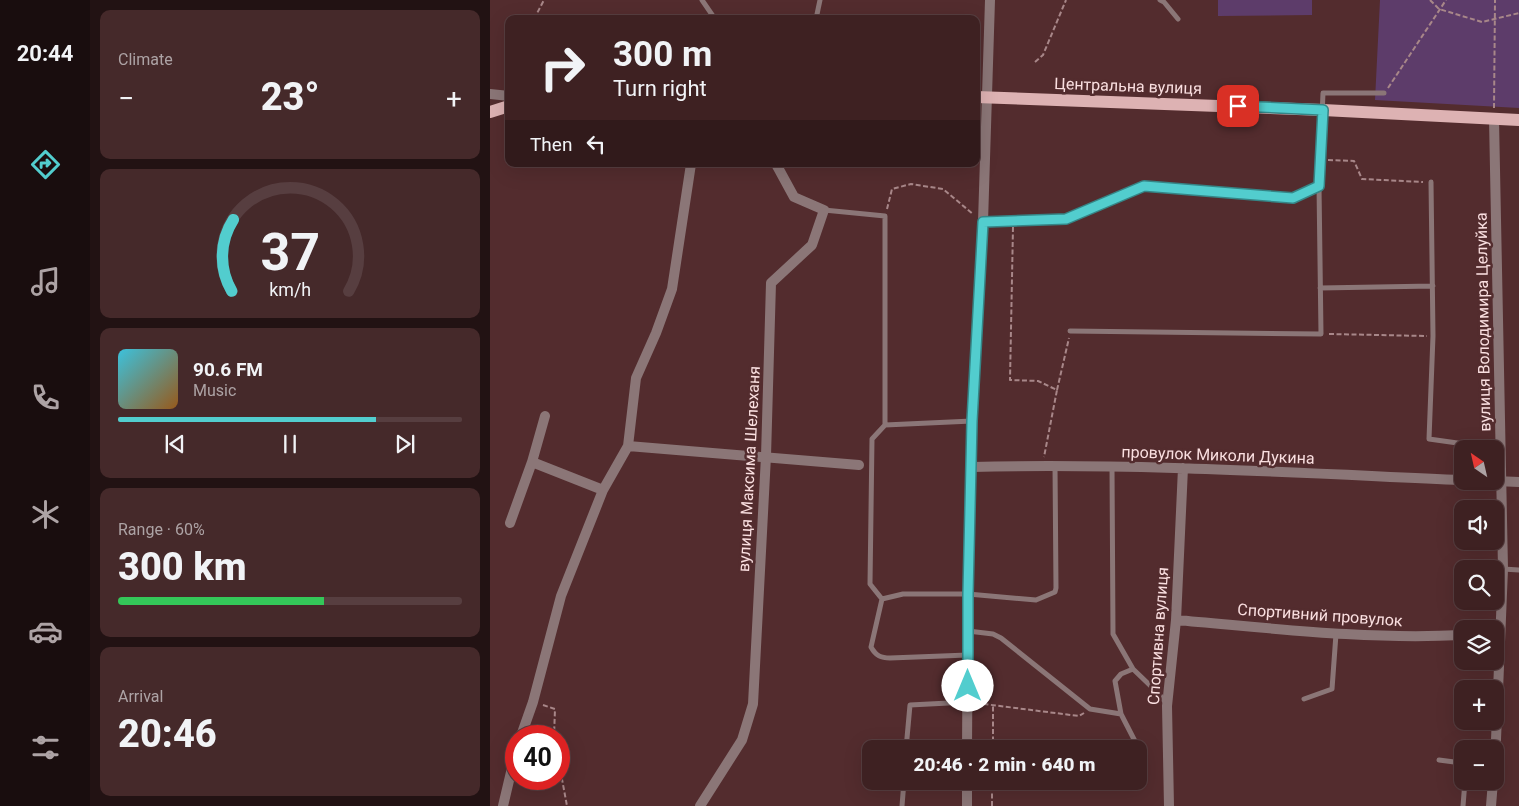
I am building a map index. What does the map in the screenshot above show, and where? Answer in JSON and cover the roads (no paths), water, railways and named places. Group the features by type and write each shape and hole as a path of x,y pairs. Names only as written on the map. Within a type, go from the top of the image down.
{"main road":[{"name":"Центральна вулиця","path":"981,97 1323,110 1519,120"},
{"path":"490,112 505,107"}],"street":[{"path":"967,740 972,421 983,222 981,97 990,0"},
{"path":"490,94 505,96"},
{"name":"вулиця Володимира Целуйка","path":"1494,119 1500,440"},
{"path":"525,725 533,702 561,596 603,490 628,446 636,378 656,333 672,289 692,167"},
{"path":"778,167 794,196 824,210"},
{"name":"вулиця Максима Шелеханя","path":"700,806 742,740 753,704 766,456 771,283 812,245 824,210"},
{"path":"510,523 532,462 545,416"},
{"path":"628,446 859,465"},
{"path":"532,462 603,490"},
{"name":"провулок Миколи Дукина","path":"972,467 1055,465 1183,468 1454,480"},
{"name":"Спортивна вулиця","path":"1170,806 1168,706 1176,620 1183,468"},
{"path":"1504,481 1519,482"},
{"name":"вулиця Володимира Целуйка","path":"1498,490 1502,560"},
{"name":"Спортивний провулок","path":"1176,620 1336,633 1422,637 1454,635"},
{"name":"вулиця Володимира Целуйка","path":"1496,740 1497,670"},
{"path":"503,806 507,790"},
{"path":"967,790 967,806"},
{"path":"1491,806 1492,790"}],"lane":[{"path":"702,0 712,15"},
{"path":"817,15 820,0"},
{"path":"1160,0 1164,2 1178,19"},
{"path":"1070,331 1321,334 1319,159 1323,93 1384,93"},
{"path":"1431,182 1434,336 1429,438 1454,442"},
{"path":"983,222 1066,219 1144,186 1293,198 1319,186"},
{"path":"824,210 885,216 885,425 872,439 870,574 870,584 882,599"},
{"path":"1320,288 1433,286"},
{"path":"885,425 972,421"},
{"path":"882,599 903,594 968,594 1036,600 1055,592 1055,465"},
{"path":"1112,467 1113,634 1133,669 1159,694 1168,706"},
{"path":"1504,569 1519,570"},
{"path":"882,599 871,647 874,653 890,658 968,655"},
{"path":"968,631 993,634 1001,638 1090,709 1121,714"},
{"path":"1304,699 1332,689 1336,633"},
{"path":"1133,669 1121,674 1115,681 1121,714 1134,740"},
{"path":"907,740 910,705 968,702"},
{"path":"1439,760 1454,762"},
{"path":"902,806 903,790"},
{"path":"1463,806 1464,790"}]}
